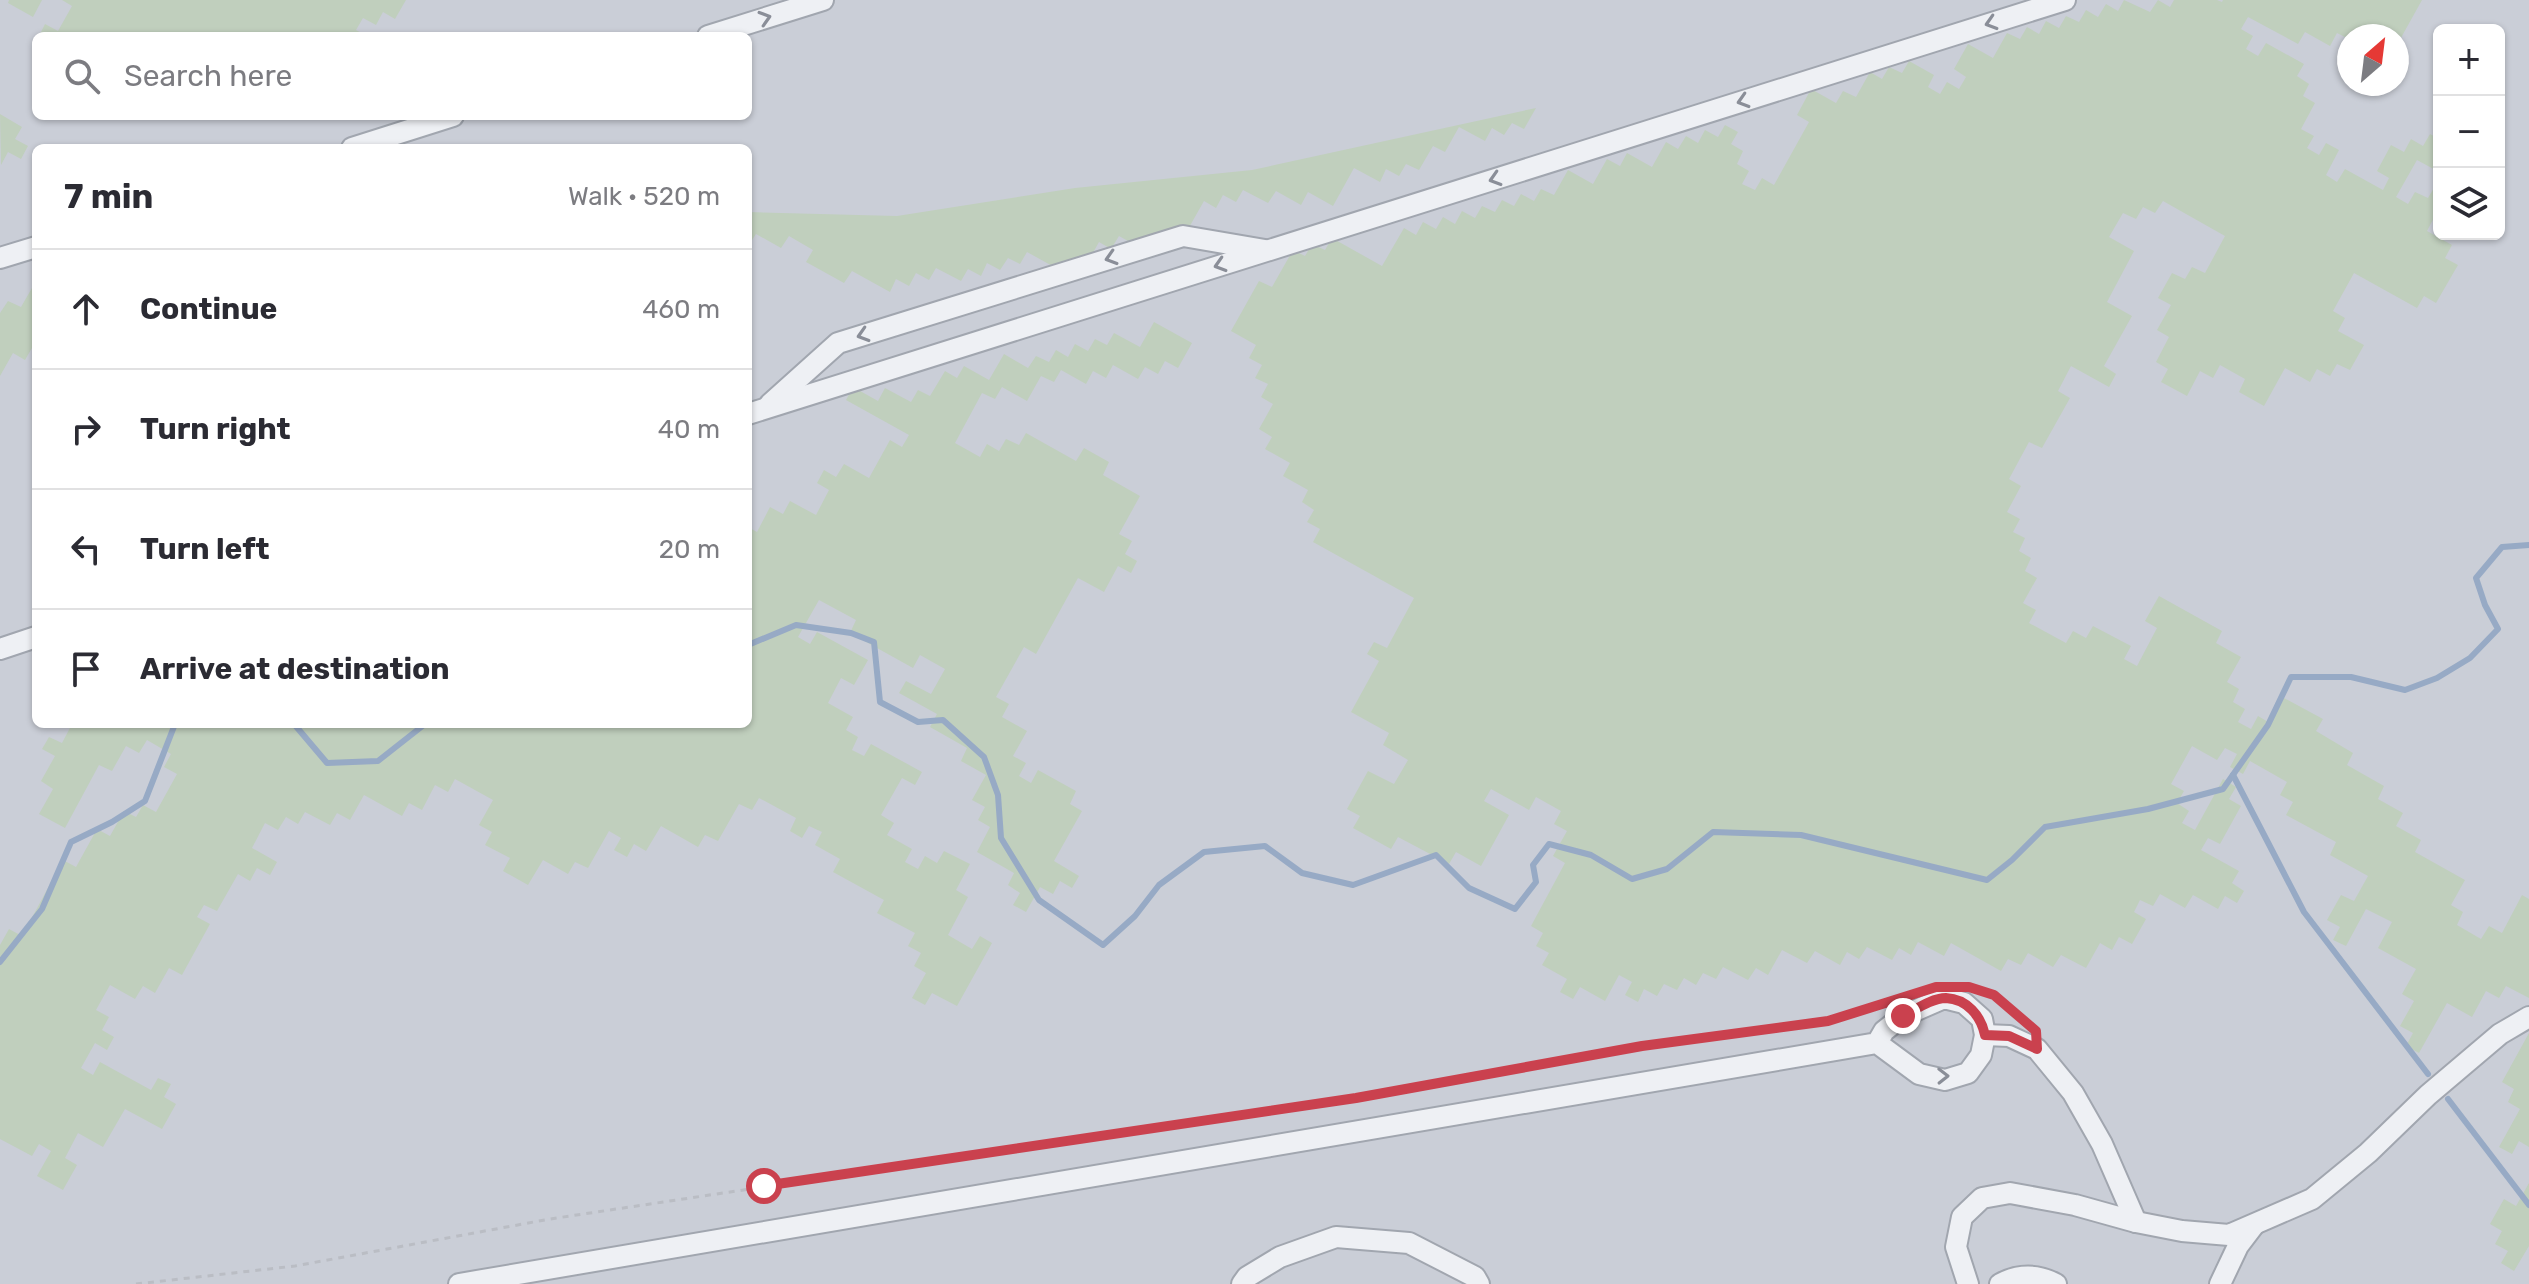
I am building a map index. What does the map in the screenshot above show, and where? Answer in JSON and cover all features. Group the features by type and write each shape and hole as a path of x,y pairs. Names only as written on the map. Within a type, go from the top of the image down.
{"lane":[{"path":"721,32 823,0"},
{"path":"757,411 2065,0"},
{"path":"365,144 440,120"},
{"path":"757,411 838,343 853,338 1183,236 1269,250"},
{"path":"0,258 32,248"},
{"path":"0,649 32,638"},
{"path":"459,1284 1877,1043 1919,1074 1945,1080 1968,1073 1981,1055 1985,1035 1982,1019 1964,1003 1944,998 1903,1016 1884,1031 1877,1043"},
{"path":"1968,1284 1956,1247 1962,1217 1982,1198 2010,1193 2182,1231 2229,1235 2312,1199 2368,1153 2428,1095 2488,1044 2529,1017"},
{"path":"1985,1035 2009,1036 2037,1049 2073,1093 2102,1144 2136,1222"},
{"path":"2220,1284 2238,1246 2254,1225"},
{"path":"1242,1282 1280,1257 1336,1237 1409,1243 1475,1277 1479,1284"},
{"path":"2000,1284 2026,1276 2040,1277 2056,1284"}],"path":[{"path":"1981,991 1994,995 2025,1022"},
{"path":"136,1284 295,1266 550,1219 1356,1098 1642,1046 1828,1021 1896,999"}],"shaded area":[{"path":"0,0 2529,0 2529,1284 0,1284"}],"green space":[{"path":"9,0 42,0 33,17 8,3"},
{"path":"62,0 406,0 395,19 383,12 376,25 363,18 356,30 360,32 41,32 45,24 58,31 72,6"},
{"path":"2124,0 2150,12 2158,0 2170,7 2174,0 2422,0 2409,24 2337,24 2337,33 2330,46 2305,32 2298,44 2248,17 2241,29 2253,36 2246,49 2258,56 2266,43 2304,64 2297,76 2309,84 2303,96 2315,103 2301,129 2314,136 2307,148 2319,155 2326,143 2339,150 2326,175 2337,182 2345,169 2383,190 2389,178 2377,171 2391,145 2404,152 2411,139 2423,146 2430,134 2433,136 2433,169 2417,160 2396,197 2408,204 2415,192 2428,198 2433,189 2433,220 2427,231 2433,234 2433,240 2443,240 2452,245 2445,258 2458,265 2436,303 2424,296 2417,308 2354,273 2333,311 2345,318 2338,331 2364,345 2350,370 2337,364 2330,376 2317,369 2310,382 2285,368 2264,406 2239,392 2245,379 2220,365 2213,378 2200,371 2187,396 2161,382 2168,369 2156,362 2169,337 2157,330 2171,305 2158,298 2172,273 2185,279 2192,267 2205,273 2225,236 2163,201 2155,213 2143,207 2136,219 2123,213 2109,237 2134,251 2107,302 2132,316 2104,366 2116,374 2109,387 2071,366 2058,391 2070,398 2042,448 2029,442 2009,479 2021,486 2007,512 2020,519 2013,532 2025,538 2019,551 2031,558 2025,571 2037,578 2023,603 2036,610 2029,623 2066,643 2073,631 2086,638 2093,626 2131,646 2124,659 2137,666 2157,628 2145,621 2159,596 2222,631 2216,643 2241,657 2227,682 2239,689 2233,702 2245,709 2238,722 2251,729 2258,716 2270,723 2284,698 2323,719 2316,731 2353,753 2347,765 2384,786 2378,799 2403,813 2396,826 2421,840 2415,852 2465,880 2451,905 2463,912 2457,925 2481,939 2489,926 2502,933 2522,895 2529,899 2529,998 2506,986 2499,998 2486,991 2472,1017 2447,1003 2419,1053 2406,1046 2413,1033 2400,1026 2414,1001 2402,994 2416,969 2378,948 2392,922 2366,909 2346,946 2333,940 2340,927 2327,920 2341,895 2354,901 2368,876 2330,855 2336,842 2286,815 2293,802 2280,795 2287,782 2250,761 2243,774 2230,767 2237,754 2225,748 2217,760 2192,746 2171,784 2184,791 2177,803 2189,811 2182,823 2195,830 2223,779 2236,787 2229,799 2241,806 2220,844 2208,838 2201,850 2239,871 2232,883 2244,891 2237,903 2225,896 2218,909 2193,895 2185,908 2160,894 2153,906 2140,900 2134,912 2146,919 2132,944 2119,937 2112,950 2100,943 2086,968 2061,955 2053,967 2028,953 2021,965 2008,959 2001,971 1951,943 1944,956 1918,942 1911,955 1899,948 1892,960 1867,947 1859,959 1847,952 1840,965 1815,951 1807,963 1782,950 1768,975 1756,968 1748,980 1723,967 1716,979 1703,973 1696,985 1684,978 1677,990 1664,984 1657,996 1644,989 1638,1002 1625,995 1632,982 1619,975 1605,1001 1580,987 1573,999 1560,992 1567,979 1542,965 1549,953 1536,946 1543,933 1531,926 1565,863 1553,856 1567,831 1554,824 1561,811 1536,797 1529,810 1491,789 1484,801 1509,815 1481,866 1456,852 1449,864 1398,837 1391,849 1353,828 1360,816 1347,809 1368,771 1394,784 1408,760 1383,745 1389,733 1351,712 1379,661 1367,654 1374,642 1387,648 1414,598 1313,542 1320,529 1307,522 1314,510 1302,502 1308,490 1283,476 1290,463 1265,449 1272,437 1259,429 1273,404 1261,397 1268,384 1255,378 1262,365 1249,358 1256,345 1231,331 1259,281 1272,287 1293,250 1305,256 1312,244 1325,250 1332,238 1382,266 1404,228 1416,235 1423,222 1436,229 1443,217 1455,224 1462,211 1475,218 1482,206 1495,212 1502,200 1514,206 1521,194 1534,201 1541,189 1554,195 1568,170 1593,184 1607,159 1620,166 1627,153 1652,167 1666,142 1678,149 1686,136 1698,143 1705,130 1718,137 1725,125 1738,132 1731,144 1743,151 1737,164 1749,171 1742,184 1755,190 1762,178 1774,185 1809,122 1797,115 1811,89 1836,103 1843,91 1856,97 1870,72 1882,79 1889,67 1902,73 1909,61 1934,75 1928,87 1940,94 1947,82 1959,89 1966,77 1954,69 1968,44 1993,58 2007,33 2020,39 2027,27 2039,34 2046,21 2059,28 2066,16 2079,22 2086,10 2098,17 2106,4 2118,11"},
{"path":"1536,108 1524,129 1512,123 1504,135 1492,128 1485,141 1459,127 1445,152 1433,146 1419,170 1406,164 1399,176 1386,169 1380,182 1354,168 1333,206 1308,192 1301,205 1276,191 1268,203 1243,190 1236,202 1223,195 1216,208 1204,201 1183,238 1144,250 1119,236 1111,249 1099,242 1085,267 1065,273 1027,252 1020,264 1008,258 1000,270 987,263 981,276 968,269 961,281 936,268 929,280 916,273 909,286 896,279 890,292 852,271 844,283 806,262 813,250 789,236 781,248 756,234 752,240 752,212 897,216 1075,188 1252,170"},
{"path":"0,114 22,127 15,139 28,146 21,159 8,152 1,165"},
{"path":"32,288 32,348 25,360 13,353 0,376 0,313 8,301 21,307"},
{"path":"1154,322 1192,343 1178,368 1165,361 1158,374 1145,367 1138,379 1113,365 1106,378 1093,371 1086,384 1061,370 1054,382 1041,376 1027,401 1002,387 995,399 982,393 955,443 980,457 987,444 999,451 1006,439 1019,445 1026,433 1076,461 1084,448 1109,462 1103,475 1140,496 1119,534 1132,541 1125,554 1137,561 1131,573 1118,566 1104,592 1078,578 1036,654 1024,647 996,697 1009,704 1002,717 1027,731 1013,756 1026,763 1019,776 1031,783 1038,770 1076,791 1070,804 1082,811 1054,861 1079,876 1072,888 1060,881 1053,894 1040,887 1026,912 1013,905 1020,893 1008,885 1014,873 977,852 990,827 978,820 985,807 972,800 986,775 961,761 967,748 930,727 937,714 899,693 906,681 931,694 945,669 920,655 913,668 850,633 856,620 819,600 798,637 810,644 817,632 868,660 854,685 841,678 828,703 853,717 846,730 858,737 852,750 864,756 871,744 922,772 915,785 902,778 881,815 894,823 887,835 912,849 905,862 918,869 925,856 937,863 944,851 970,864 956,890 968,897 948,935 972,949 980,936 992,943 957,1006 932,993 925,1005 912,998 926,973 914,966 921,953 908,946 915,933 877,913 884,900 833,872 840,859 815,845 822,832 809,826 802,838 790,831 796,818 759,798 752,810 739,804 718,841 705,835 698,847 661,826 646,851 634,844 627,857 614,850 621,838 609,831 588,868 575,862 568,874 543,860 528,885 503,871 510,858 485,845 492,832 479,825 493,800 455,779 448,792 435,785 422,810 409,803 402,816 364,795 350,820 337,813 330,825 305,812 298,824 286,817 278,830 265,823 252,848 277,862 270,875 257,868 250,881 238,874 217,911 204,905 197,917 210,924 182,975 169,968 155,993 143,986 135,999 110,985 96,1010 109,1017 102,1030 114,1037 107,1050 95,1043 81,1068 93,1075 100,1062 151,1090 158,1078 171,1084 164,1097 176,1104 162,1129 125,1109 103,1147 78,1133 65,1158 77,1165 63,1190 37,1176 51,1151 39,1144 32,1156 0,1139 0,945 9,929 22,936 63,860 76,867 97,829 110,836 124,811 136,817 143,805 156,812 177,774 164,767 171,754 147,740 139,753 126,746 112,771 99,765 65,828 39,814 53,789 41,781 55,756 42,749 49,737 62,743 70,728 752,728 752,529 757,532 770,507 783,514 790,501 816,515 829,490 817,483 824,470 836,477 844,464 869,478 890,440 902,447 909,435 846,400 853,387 878,401 885,388 911,402 918,390 930,396 945,371 957,378 964,366 989,380 1004,354 1028,368 1036,356 1049,362 1056,350 1068,357 1075,344 1088,351 1095,339 1107,345 1114,333 1140,347"},
{"path":"2529,1033 2529,1147 2519,1141 2512,1154 2499,1147 2520,1109 2508,1102 2514,1089 2502,1082"},
{"path":"2529,1183 2529,1246 2514,1271 2501,1263 2508,1251 2495,1244 2502,1231 2490,1224 2504,1199 2516,1206"}],"waterway":[{"path":"752,643 796,625 851,633 874,642 880,702 918,722 943,720 984,757 998,795 1001,838 1039,900 1103,945 1135,916 1159,885 1204,852 1265,846 1302,873 1353,885 1436,855 1469,888 1515,909 1536,882 1533,865 1549,844 1591,855 1632,879 1667,869 1713,832 1801,835 1987,880 2045,827 2148,809 2223,789 2268,725 2291,677 2351,677 2405,690 2437,678 2470,658 2498,629 2485,605 2476,578 2502,547 2529,545"},
{"path":"0,962 42,909 71,842 145,801 173,728"},
{"path":"297,728 327,763 378,761 420,728"},
{"path":"2233,775 2304,912 2428,1074"},
{"path":"2448,1099 2529,1205"}],"route":[{"path":"764,1186 1356,1098 1642,1046 1828,1021 1936,987 1969,987 1994,995 2036,1031 2037,1049 2009,1036 1985,1035 1982,1019 1964,1003 1944,998 1903,1016"}]}
